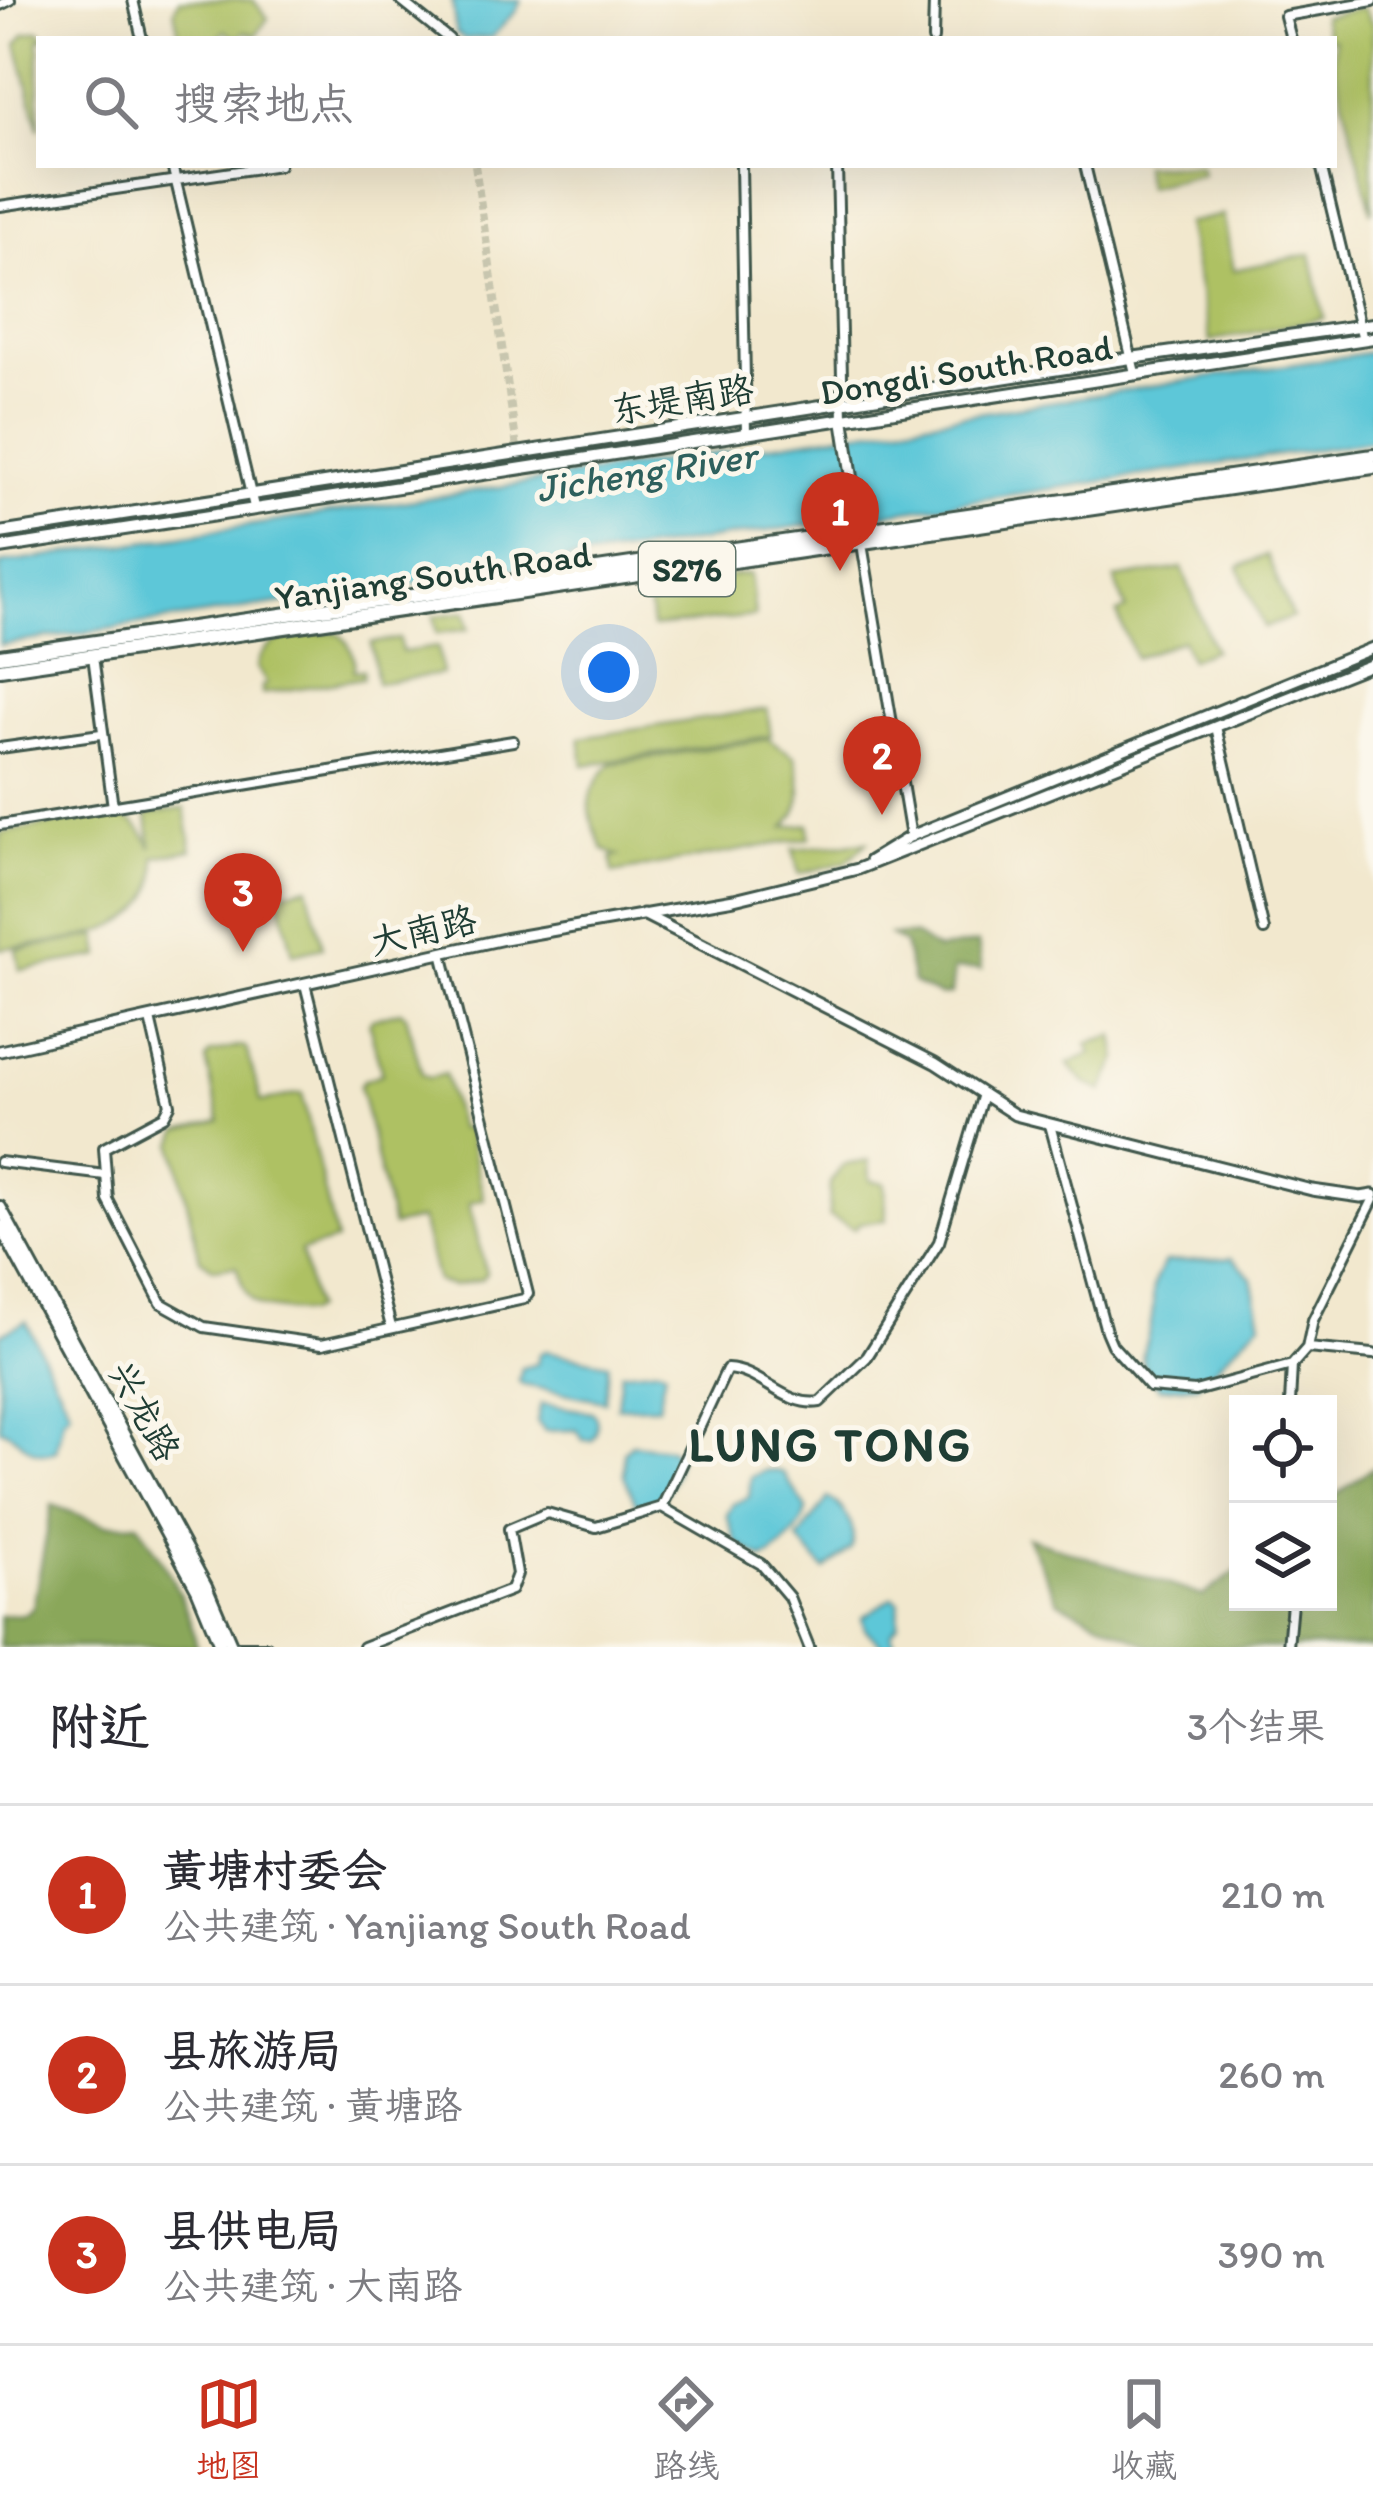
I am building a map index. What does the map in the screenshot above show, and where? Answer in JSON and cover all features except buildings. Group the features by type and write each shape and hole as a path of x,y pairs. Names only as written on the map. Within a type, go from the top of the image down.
{"main road":[{"name":"东堤南路","path":"0,533 253,502 1131,358 1367,332"},
{"name":"Dongdi South Road","path":"0,548 253,502 746,434 1367,332"},
{"path":"843,419 861,537"},
{"name":"Yanjiang South Road","path":"0,669 1373,456"},
{"name":"Yanjiang South Road","path":"0,656 1373,467"},
{"name":"兴龙路","path":"0,1207 206,1586 228,1646"},
{"name":"兴龙路","path":"0,1226 228,1646"}],"street":[{"path":"0,5 10,0"},
{"path":"133,0 141,36"},
{"path":"400,0 445,36"},
{"path":"933,36 934,0"},
{"path":"1290,36 1285,16 1373,1"},
{"path":"173,168 253,502"},
{"path":"0,206 258,168"},
{"path":"741,168 746,434"},
{"path":"837,168 843,419"},
{"path":"1086,168 1135,373"},
{"path":"1322,168 1367,332"},
{"path":"861,537 913,850"},
{"name":"大南路","path":"858,869 911,836 1373,648"},
{"path":"93,656 113,807"},
{"name":"大南路","path":"0,1051 559,927 793,887 858,869 1373,664"},
{"path":"1216,727 1264,930"},
{"path":"0,748 101,734"},
{"path":"0,825 513,740"},
{"path":"644,914 935,1063 1015,1115 1312,1190 1373,1197 1313,1320 1307,1348 1292,1365 1195,1390 1150,1387 1112,1345 1106,1331 1049,1125"},
{"path":"150,1019 170,1105 164,1116 107,1144 105,1175 107,1200 161,1303 204,1327 322,1344 526,1297 442,953"},
{"path":"305,984 391,1327"},
{"path":"662,1507 727,1370 741,1370 809,1404 820,1402 867,1357 939,1242 983,1094"},
{"path":"0,1162 105,1175"},
{"path":"1307,1348 1373,1354"},
{"path":"1291,1395 1292,1365"},
{"path":"363,1647 511,1590 517,1574 509,1529 547,1514 596,1527 662,1507 761,1564 789,1597 809,1647"},
{"path":"1288,1647 1291,1611"},
{"path":"228,1646 267,1647"}],"green space":[{"path":"179,0 253,0 268,18 256,35 232,36 225,31 221,36 179,36 174,10"},
{"path":"1363,8 1373,25 1372,213 1337,76 1337,36 1327,36 1322,17"},
{"path":"39,31 44,36 36,36 36,118 17,44 24,34"},
{"path":"1143,168 1201,168 1202,174 1147,187"},
{"path":"1223,215 1234,270 1311,254 1324,318 1210,341 1186,223"},
{"path":"1267,555 1292,617 1264,628 1239,567"},
{"path":"1182,568 1214,650 1190,659 1182,640 1135,658 1117,613 1126,609 1115,579"},
{"path":"750,574 755,616 652,627 647,585"},
{"path":"466,612 469,629 437,633 434,616"},
{"path":"335,632 351,649 353,671 363,670 363,678 262,694 267,684 257,667 268,647 288,638"},
{"path":"399,639 402,652 438,647 442,674 377,683 371,643"},
{"path":"767,709 771,736 584,765 580,738"},
{"path":"768,739 795,757 799,776 800,803 785,827 809,824 810,838 613,873 611,858 618,856 604,850 590,805 595,785 611,764"},
{"path":"185,808 192,850 155,857 154,884 144,905 126,920 77,938 0,949 0,833 114,814 138,826 152,848 147,814"},
{"path":"867,842 846,862 799,874 793,849"},
{"path":"308,886 323,947 293,954 278,893"},
{"path":"890,935 914,935 937,950 978,943 982,969 954,969 951,994 941,996 913,983 904,944"},
{"path":"98,936 101,956 20,970 16,950"},
{"path":"400,1011 406,1015 422,1074 429,1078 445,1074 459,1129 467,1128 484,1199 469,1203 486,1273 482,1279 452,1286 437,1282 421,1219 392,1226 360,1086 382,1074 369,1024"},
{"path":"1114,1036 1118,1058 1103,1091 1085,1083 1068,1064 1092,1053 1087,1044"},
{"path":"242,1046 261,1102 302,1093 336,1241 301,1251 314,1309 307,1313 259,1306 247,1294 236,1266 214,1269 200,1259 174,1144 179,1131 220,1121 206,1060 210,1053"},
{"path":"869,1161 870,1180 885,1183 886,1220 859,1223 855,1229 829,1216 830,1183 843,1165"},
{"path":"1373,1467 1373,1647 1152,1647 1058,1601 1027,1537 1203,1596 1229,1577 1229,1611 1337,1611 1337,1494"},
{"path":"52,1505 106,1525 138,1523 181,1598 197,1647 0,1647 0,1616 24,1614 33,1607"}],"water":[{"path":"452,0 521,0 493,36 456,33"},
{"name":"Jicheng River","path":"1373,352 1373,441 0,645 0,564"},
{"path":"1232,1258 1252,1278 1261,1322 1197,1385 1159,1388 1145,1368 1143,1354 1154,1284 1165,1262"},
{"path":"26,1321 70,1411 63,1418 56,1451 47,1453 32,1450 0,1429 0,1335"},
{"path":"545,1351 608,1363 605,1401 522,1385 522,1368 537,1364"},
{"path":"665,1371 658,1406 617,1407 621,1372"},
{"path":"541,1404 592,1412 597,1422 594,1437 583,1440 577,1430 545,1431 537,1422"},
{"path":"632,1444 668,1448 678,1456 667,1492 654,1503 636,1504 624,1475 624,1451"},
{"path":"767,1470 782,1472 807,1509 791,1538 764,1559 736,1542 727,1515 733,1504 749,1497 751,1477"},
{"path":"828,1498 849,1519 853,1541 851,1549 825,1570 798,1540"},
{"path":"893,1597 899,1602 898,1624 891,1633 896,1647 884,1647 865,1629 862,1618"}],"tunnel":[{"path":"475,168 518,454"}],"place":[{"name":"黄塘村委会","path":"840,571"},
{"name":"县旅游局","path":"882,815"},
{"name":"县供电局","path":"243,952"}],"district":[{"name":"LUNG TONG","path":"831,1444"}]}
